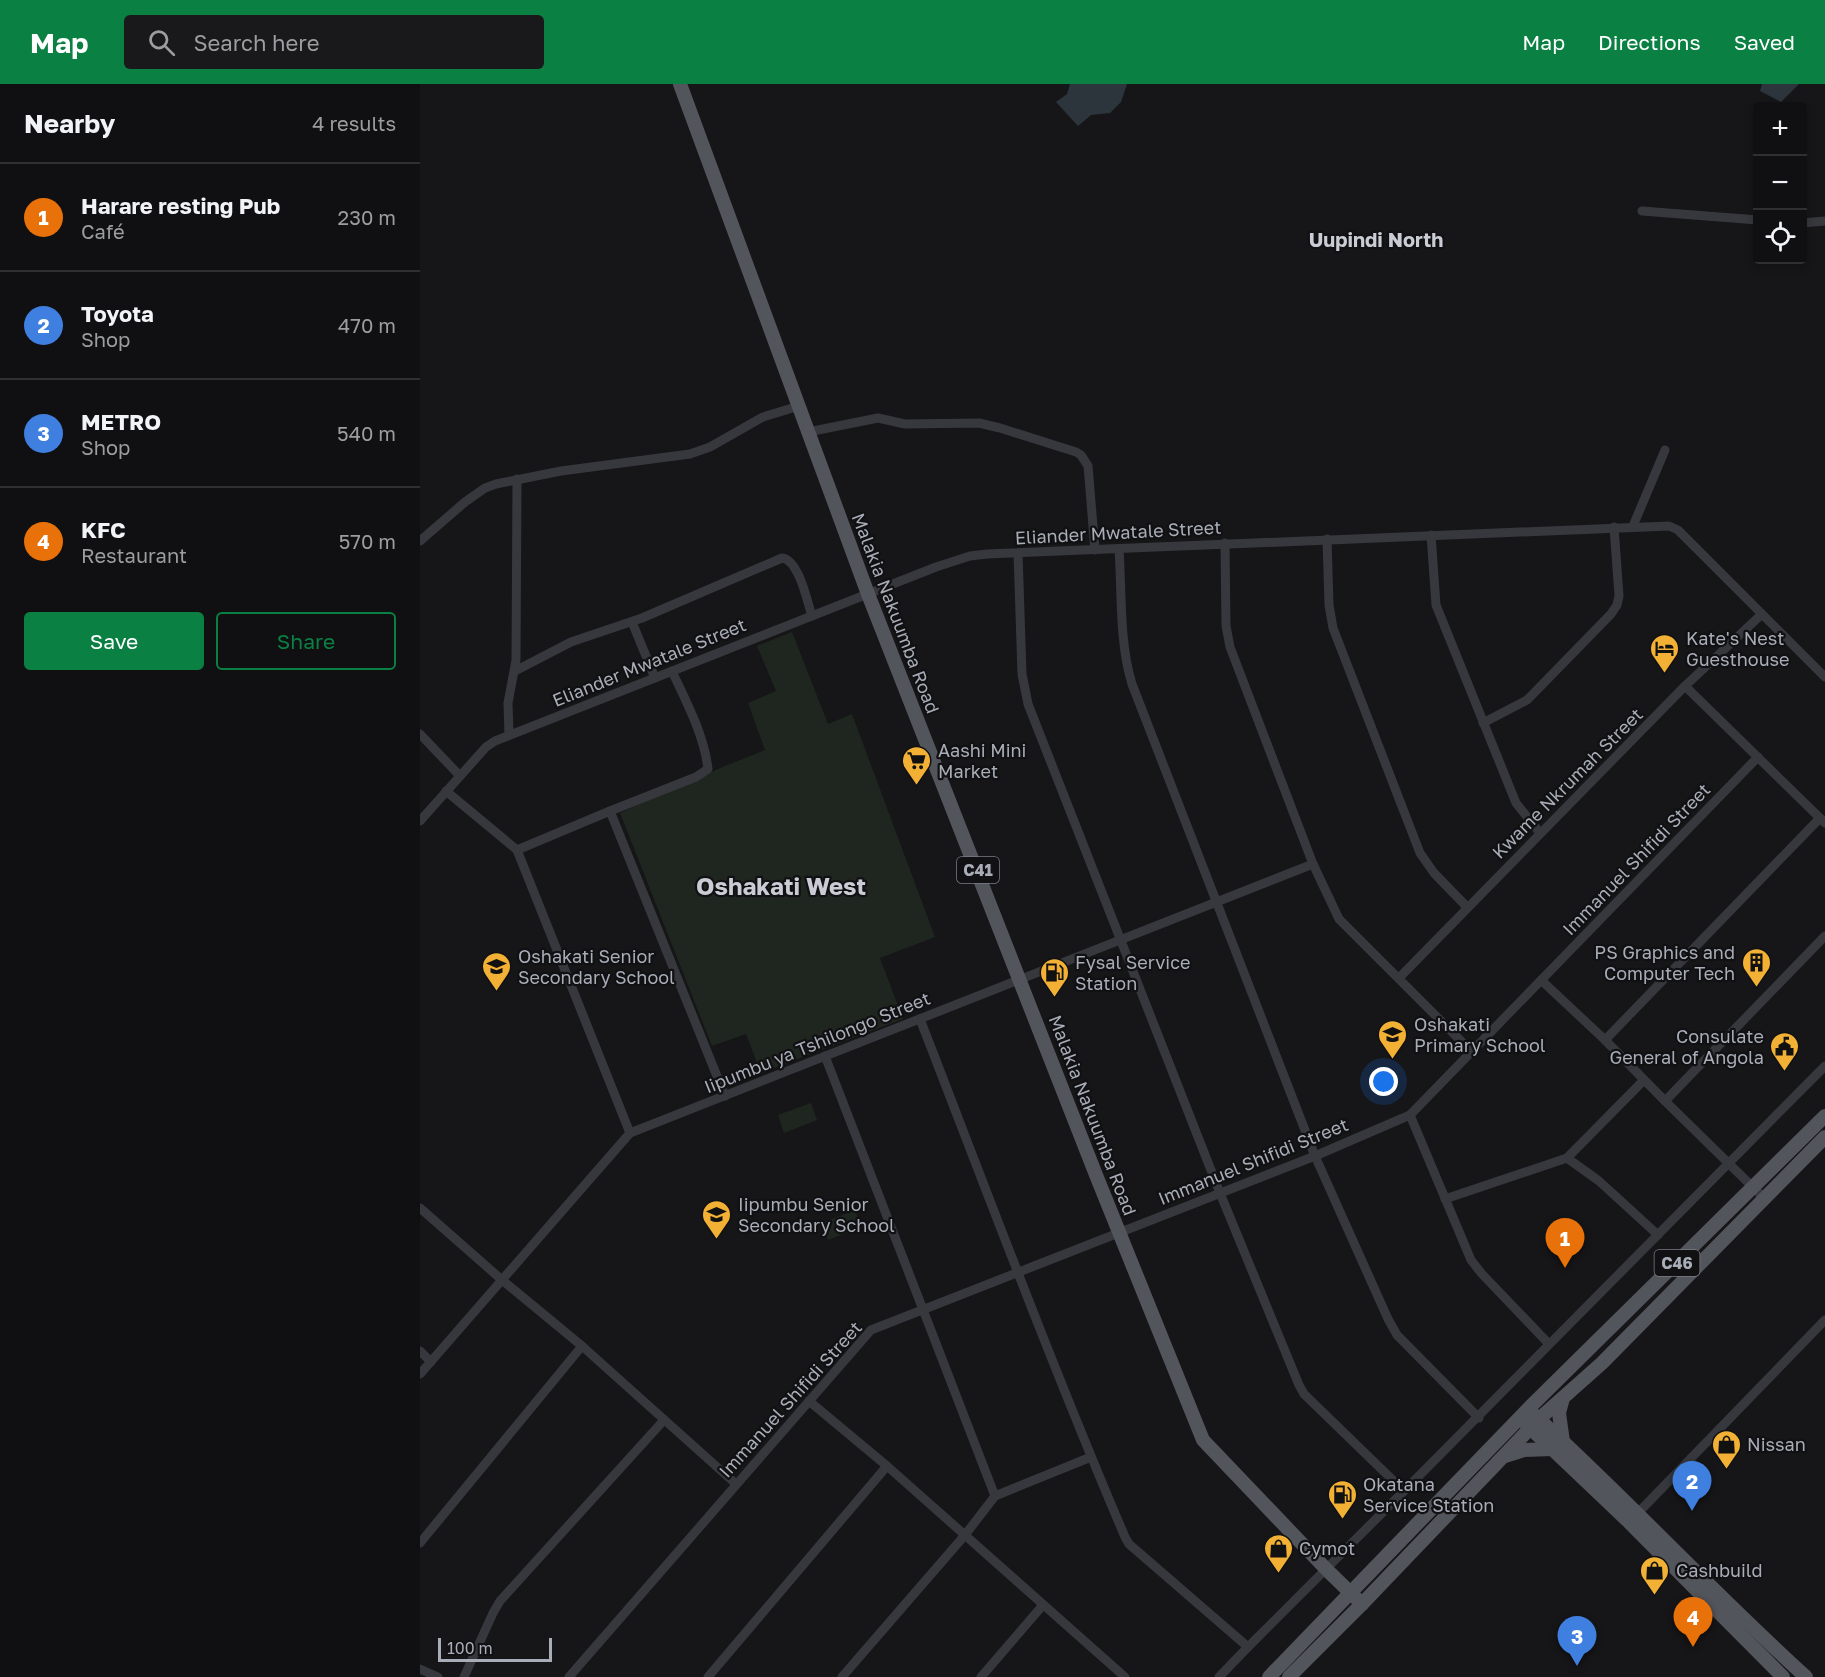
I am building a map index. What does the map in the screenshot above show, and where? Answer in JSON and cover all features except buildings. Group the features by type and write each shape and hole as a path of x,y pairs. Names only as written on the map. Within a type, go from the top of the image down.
{"main road":[{"name":"Malakia Nakuumba Road","path":"680,84 868,594 1203,1440 1362,1604"},
{"name":"C46","path":"1269,1677 1529,1418 1825,1116"},
{"name":"C46","path":"1289,1677 1502,1457 1529,1418 1564,1396 1602,1363 1825,1137"},
{"path":"1558,1446 1559,1413 1564,1396"},
{"path":"1529,1418 1633,1518 1806,1677"},
{"path":"1502,1457 1524,1450 1558,1446"},
{"path":"1633,1518 1784,1677"}],"street":[{"path":"1642,211 1753,220"},
{"path":"1807,222 1825,220"},
{"path":"420,541 485,488 517,479 690,454 710,447 763,417 799,406"},
{"path":"808,432 878,418 905,424 979,423 1076,452 1081,455 1088,466 1095,550"},
{"path":"1633,526 1665,450"},
{"path":"509,735 508,703 516,660 517,479"},
{"name":"Eliander Mwatale Street","path":"420,821 490,743 970,556 1225,543 1668,526 1678,530 1825,677"},
{"path":"1483,723 1527,700 1611,614 1617,605 1619,596 1614,527"},
{"path":"1431,535 1436,604 1516,803 1540,834"},
{"path":"1327,539 1329,606 1333,628 1420,853 1434,873 1467,907"},
{"path":"1225,543 1226,626 1230,647 1313,864 1339,919 1471,1052"},
{"path":"1119,549 1127,669 1315,1156 1392,1328 1479,1418"},
{"path":"1018,553 1023,688 1220,1193 1304,1394 1404,1491"},
{"path":"515,671 571,642 632,622 782,558 787,558 792,562 798,573 812,616"},
{"name":"Kwame Nkrumah Street","path":"1399,978 1685,686 1762,614"},
{"path":"632,622 654,678"},
{"path":"517,850 696,777 708,769 706,753 699,733 672,671"},
{"path":"1605,1040 1822,820 1685,686"},
{"path":"420,734 460,776"},
{"name":"Immanuel Shifidi Street","path":"568,1677 871,1330 1315,1156 1410,1114 1758,757"},
{"path":"446,792 517,850 630,1133"},
{"path":"610,811 725,1096"},
{"name":"Iipumbu ya Tshilongo Street","path":"420,1374 630,1133 1313,864"},
{"path":"1665,1101 1825,936"},
{"path":"1541,980 1765,1198"},
{"path":"920,1019 1090,1457 1129,1544 1248,1647"},
{"path":"825,1056 995,1496"},
{"path":"1219,1677 1479,1418 1727,1163 1825,1066"},
{"path":"1445,1199 1567,1158 1644,1080"},
{"path":"1410,1114 1476,1267 1550,1344"},
{"path":"1567,1158 1599,1181 1658,1234"},
{"path":"420,1208 582,1346 736,1484"},
{"path":"1633,1518 1825,1320"},
{"path":"420,1543 582,1346"},
{"path":"420,1352 432,1362"},
{"path":"809,1401 887,1466 1121,1676"},
{"path":"464,1677 500,1601 664,1420"},
{"path":"842,1677 995,1496 1090,1457"},
{"path":"708,1677 887,1466"},
{"path":"981,1677 1043,1605"},
{"path":"420,1668 438,1677"}],"shaded area":[{"path":"1070,84 1127,84 1121,102 1110,113 1091,115 1078,126 1056,102 1067,94"},
{"path":"1762,84 1799,84 1781,102 1760,91"},
{"path":"792,632 828,724 852,714 935,937 880,958 903,1019 761,1073 746,1034 712,1046 620,813 765,750 748,703 776,691 757,646"},
{"path":"811,1103 817,1120 784,1133 778,1115"},
{"path":"855,1210 861,1227 828,1240 822,1223"}],"place":[{"name":"Kate's Nest Guesthouse","path":"1665,674"},
{"name":"Aashi Mini Market","path":"917,786"},
{"name":"PS Graphics and Computer Tech","path":"1756,988"},
{"name":"Oshakati Senior Secondary School","path":"497,992"},
{"name":"Fysal Service Station","path":"1054,998"},
{"name":"Oshakati Primary School","path":"1393,1060"},
{"name":"Consulate General of Angola","path":"1785,1072"},
{"name":"Iipumbu Senior Secondary School","path":"717,1240"},
{"name":"Harare resting Pub","path":"1565,1268"},
{"name":"Nissan","path":"1726,1470"},
{"name":"Toyota","path":"1692,1511"},
{"name":"Okatana Service Station","path":"1342,1520"},
{"name":"Cymot","path":"1278,1574"},
{"name":"Cashbuild","path":"1655,1596"},
{"name":"KFC","path":"1693,1647"},
{"name":"METRO","path":"1577,1666"}],"district":[{"name":"Uupindi North","path":"1376,239"},
{"name":"Oshakati West","path":"781,885"}]}
